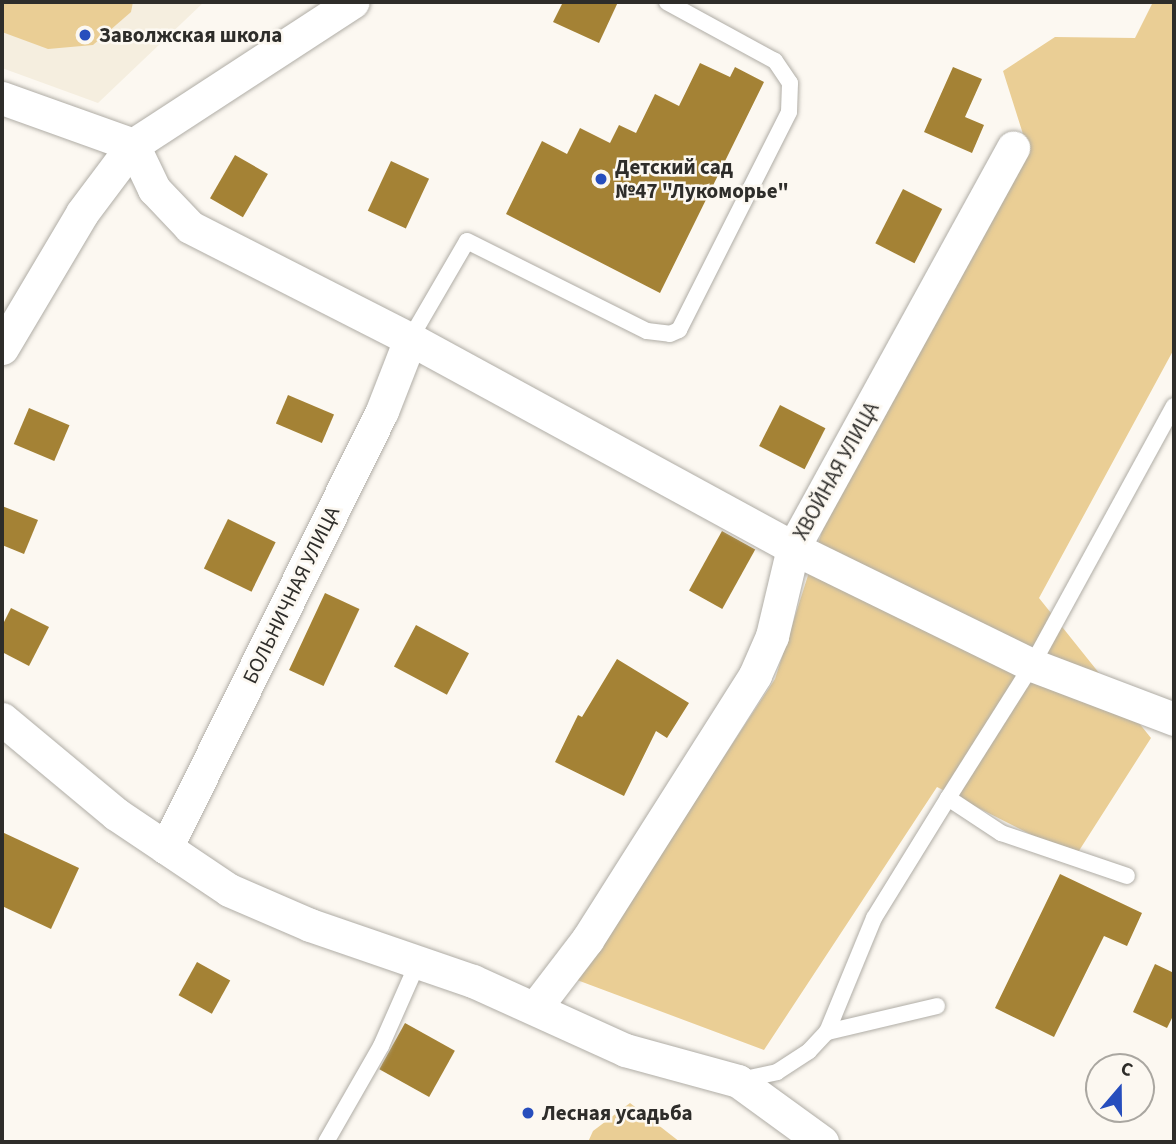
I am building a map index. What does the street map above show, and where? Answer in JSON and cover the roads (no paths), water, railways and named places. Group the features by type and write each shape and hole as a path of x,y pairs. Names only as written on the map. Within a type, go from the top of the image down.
{"street":[{"path":"2,348 82,213 133,145 352,2"},
{"path":"2,98 133,145 154,189 190,227 410,339 793,548 1032,665 1174,719"},
{"name":"ХВОЙНАЯ УЛИЦА","path":"535,1008 587,940 755,675 772,636 793,548 1013,148"},
{"name":"БОЛЬНИЧНАЯ УЛИЦА","path":"166,848 382,411 410,339"},
{"path":"2,719 116,814 252,900 310,925 419,960 535,1008 625,1050 738,1081 822,1142"}],"lane":[{"path":"410,339 467,241 647,331 670,334 679,330 789,112 790,83 775,61 667,2"},
{"path":"738,1081 777,1072 809,1051 827,1032 873,918 1032,665 1174,406"},
{"path":"948,798 1001,833 1127,876"},
{"path":"326,1142 381,1046 419,960"},
{"path":"827,1032 937,1006"}],"place":[{"name":"Заволжская школа","path":"85,35"},
{"name":"Детский сад №47 \"Лукоморье\"","path":"601,179"},
{"name":"Лесная усадьба","path":"528,1113"}]}
